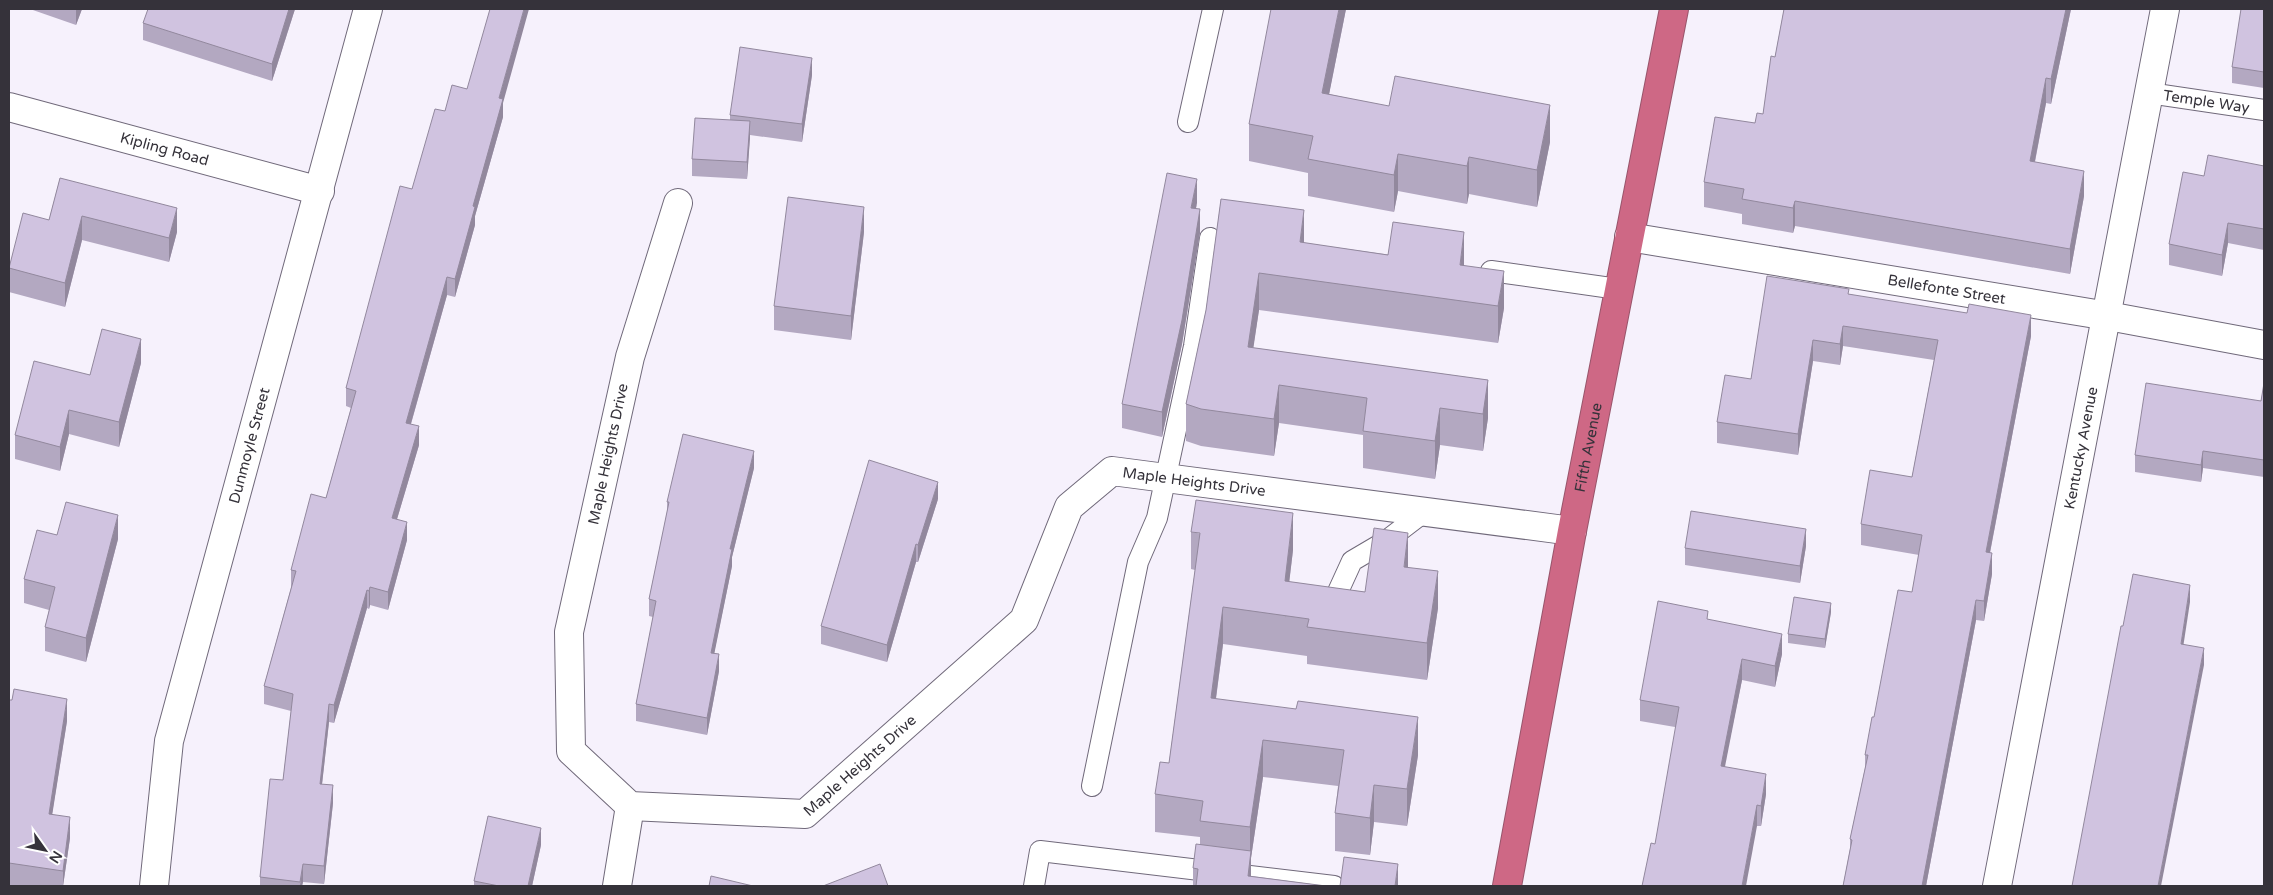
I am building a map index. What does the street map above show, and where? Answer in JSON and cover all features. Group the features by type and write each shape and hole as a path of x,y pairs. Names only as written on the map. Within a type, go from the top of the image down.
{"highway":[{"name":"Fifth Avenue","path":"1507,886 1618,289 1674,9"}],"street":[{"name":"Dunmoyle Street","path":"154,886 169,741 368,9"},
{"name":"Kentucky Avenue","path":"1997,886 2108,316 2165,9"},
{"name":"Kipling Road","path":"9,107 320,191"},
{"name":"Maple Heights Drive","path":"678,203 630,357 570,632 571,751 630,806 805,814 1024,620 1069,507 1112,471 1572,531"},
{"name":"Bellefonte Street","path":"1629,237 2108,316 2264,344"},
{"path":"617,886 630,806"}],"lane":[{"path":"1188,122 1213,9"},
{"name":"Temple Way","path":"2148,93 2264,110"},
{"path":"1092,786 1138,562 1157,518 1194,346 1210,238"},
{"path":"1490,271 1618,289"},
{"path":"1336,596 1352,562 1386,541 1424,512"},
{"path":"1034,886 1040,851 1334,886"}],"building":[{"path":"148,9 289,9 272,64 143,23"},
{"path":"490,9 524,9 499,98 503,99 455,279 447,277 406,423 419,426 392,518 407,522 388,592 370,587 369,591 367,590 334,705 329,704 320,784 333,785 324,866 303,864 300,882 260,877 270,779 283,780 293,694 264,686 296,571 291,570 311,494 326,498 356,391 346,388 400,186 412,189 435,109 445,111 452,85 467,89"},
{"path":"1271,9 1339,9 1322,93 1389,106 1395,76 1550,105 1537,170 1469,157 1467,166 1398,154 1394,175 1308,159 1313,136 1249,124"},
{"path":"1784,9 2066,9 2051,79 2046,78 2030,161 2084,171 2070,249 1795,201 1793,208 1742,199 1744,189 1704,182 1715,117 1755,123 1757,113 1763,114 1771,56 1775,57"},
{"path":"2241,9 2264,9 2264,72 2232,67"},
{"path":"740,47 812,58 802,124 730,115"},
{"path":"695,118 750,121 747,162 692,159"},
{"path":"2208,155 2264,166 2264,229 2228,223 2222,255 2169,244 2183,172 2204,176"},
{"path":"1167,173 1197,179 1191,208 1200,209 1182,320 1162,412 1122,404"},
{"path":"60,178 177,208 169,238 82,216 65,283 9,268 23,213 49,220"},
{"path":"788,197 864,207 851,316 774,306"},
{"path":"1221,199 1304,210 1300,242 1388,255 1393,222 1464,232 1460,265 1504,271 1498,306 1259,273 1248,347 1488,380 1483,414 1440,408 1435,441 1363,431 1367,398 1279,385 1274,419 1201,409 1186,404 1206,310"},
{"path":"1767,276 1849,289 1848,294 1967,313 1969,304 2031,315 1986,552 1992,553 1984,601 1976,600 1922,886 1843,886 1852,840 1850,839 1868,755 1865,755 1872,717 1874,717 1898,590 1912,592 1922,535 1861,524 1870,470 1912,477 1938,340 1843,326 1840,344 1813,340 1798,434 1717,422 1725,375 1751,379"},
{"path":"102,329 141,339 119,422 69,410 60,447 15,435 34,361 90,375"},
{"path":"2146,383 2261,401 2264,383 2264,460 2203,451 2201,465 2135,455"},
{"path":"683,434 754,451 730,549 732,549 711,653 719,654 707,718 636,704 656,601 649,599 669,502 667,502"},
{"path":"869,460 938,482 918,545 916,544 887,645 821,626"},
{"path":"1196,500 1293,513 1285,581 1365,592 1374,528 1408,533 1404,567 1438,571 1427,643 1307,627 1309,619 1223,607 1211,698 1296,709 1298,701 1418,717 1407,789 1374,785 1370,818 1335,813 1344,750 1263,740 1250,827 1200,821 1203,801 1155,794 1160,762 1169,763 1200,533 1191,532"},
{"path":"66,502 118,515 86,638 45,627 55,587 24,579 37,530 57,535"},
{"path":"1691,511 1806,529 1800,566 1685,548"},
{"path":"2133,574 2190,585 2181,644 2204,648 2158,886 2072,886 2121,626 2123,626"},
{"path":"1794,597 1831,603 1825,639 1788,634"},
{"path":"1658,601 1708,611 1707,619 1782,634 1775,666 1742,659 1721,766 1766,774 1761,806 1757,805 1742,886 1642,886 1651,843 1655,844 1679,707 1640,700"},
{"path":"14,689 67,699 49,814 70,817 63,871 9,863 9,700 12,700"},
{"path":"488,816 541,828 528,886 499,886 474,881"},
{"path":"1196,844 1251,851 1248,876 1326,886 1196,886 1198,869 1193,868"},
{"path":"1344,857 1398,864 1395,886 1340,886"},
{"path":"880,864 888,886 823,886"},
{"path":"711,876 753,886 709,886"}]}
